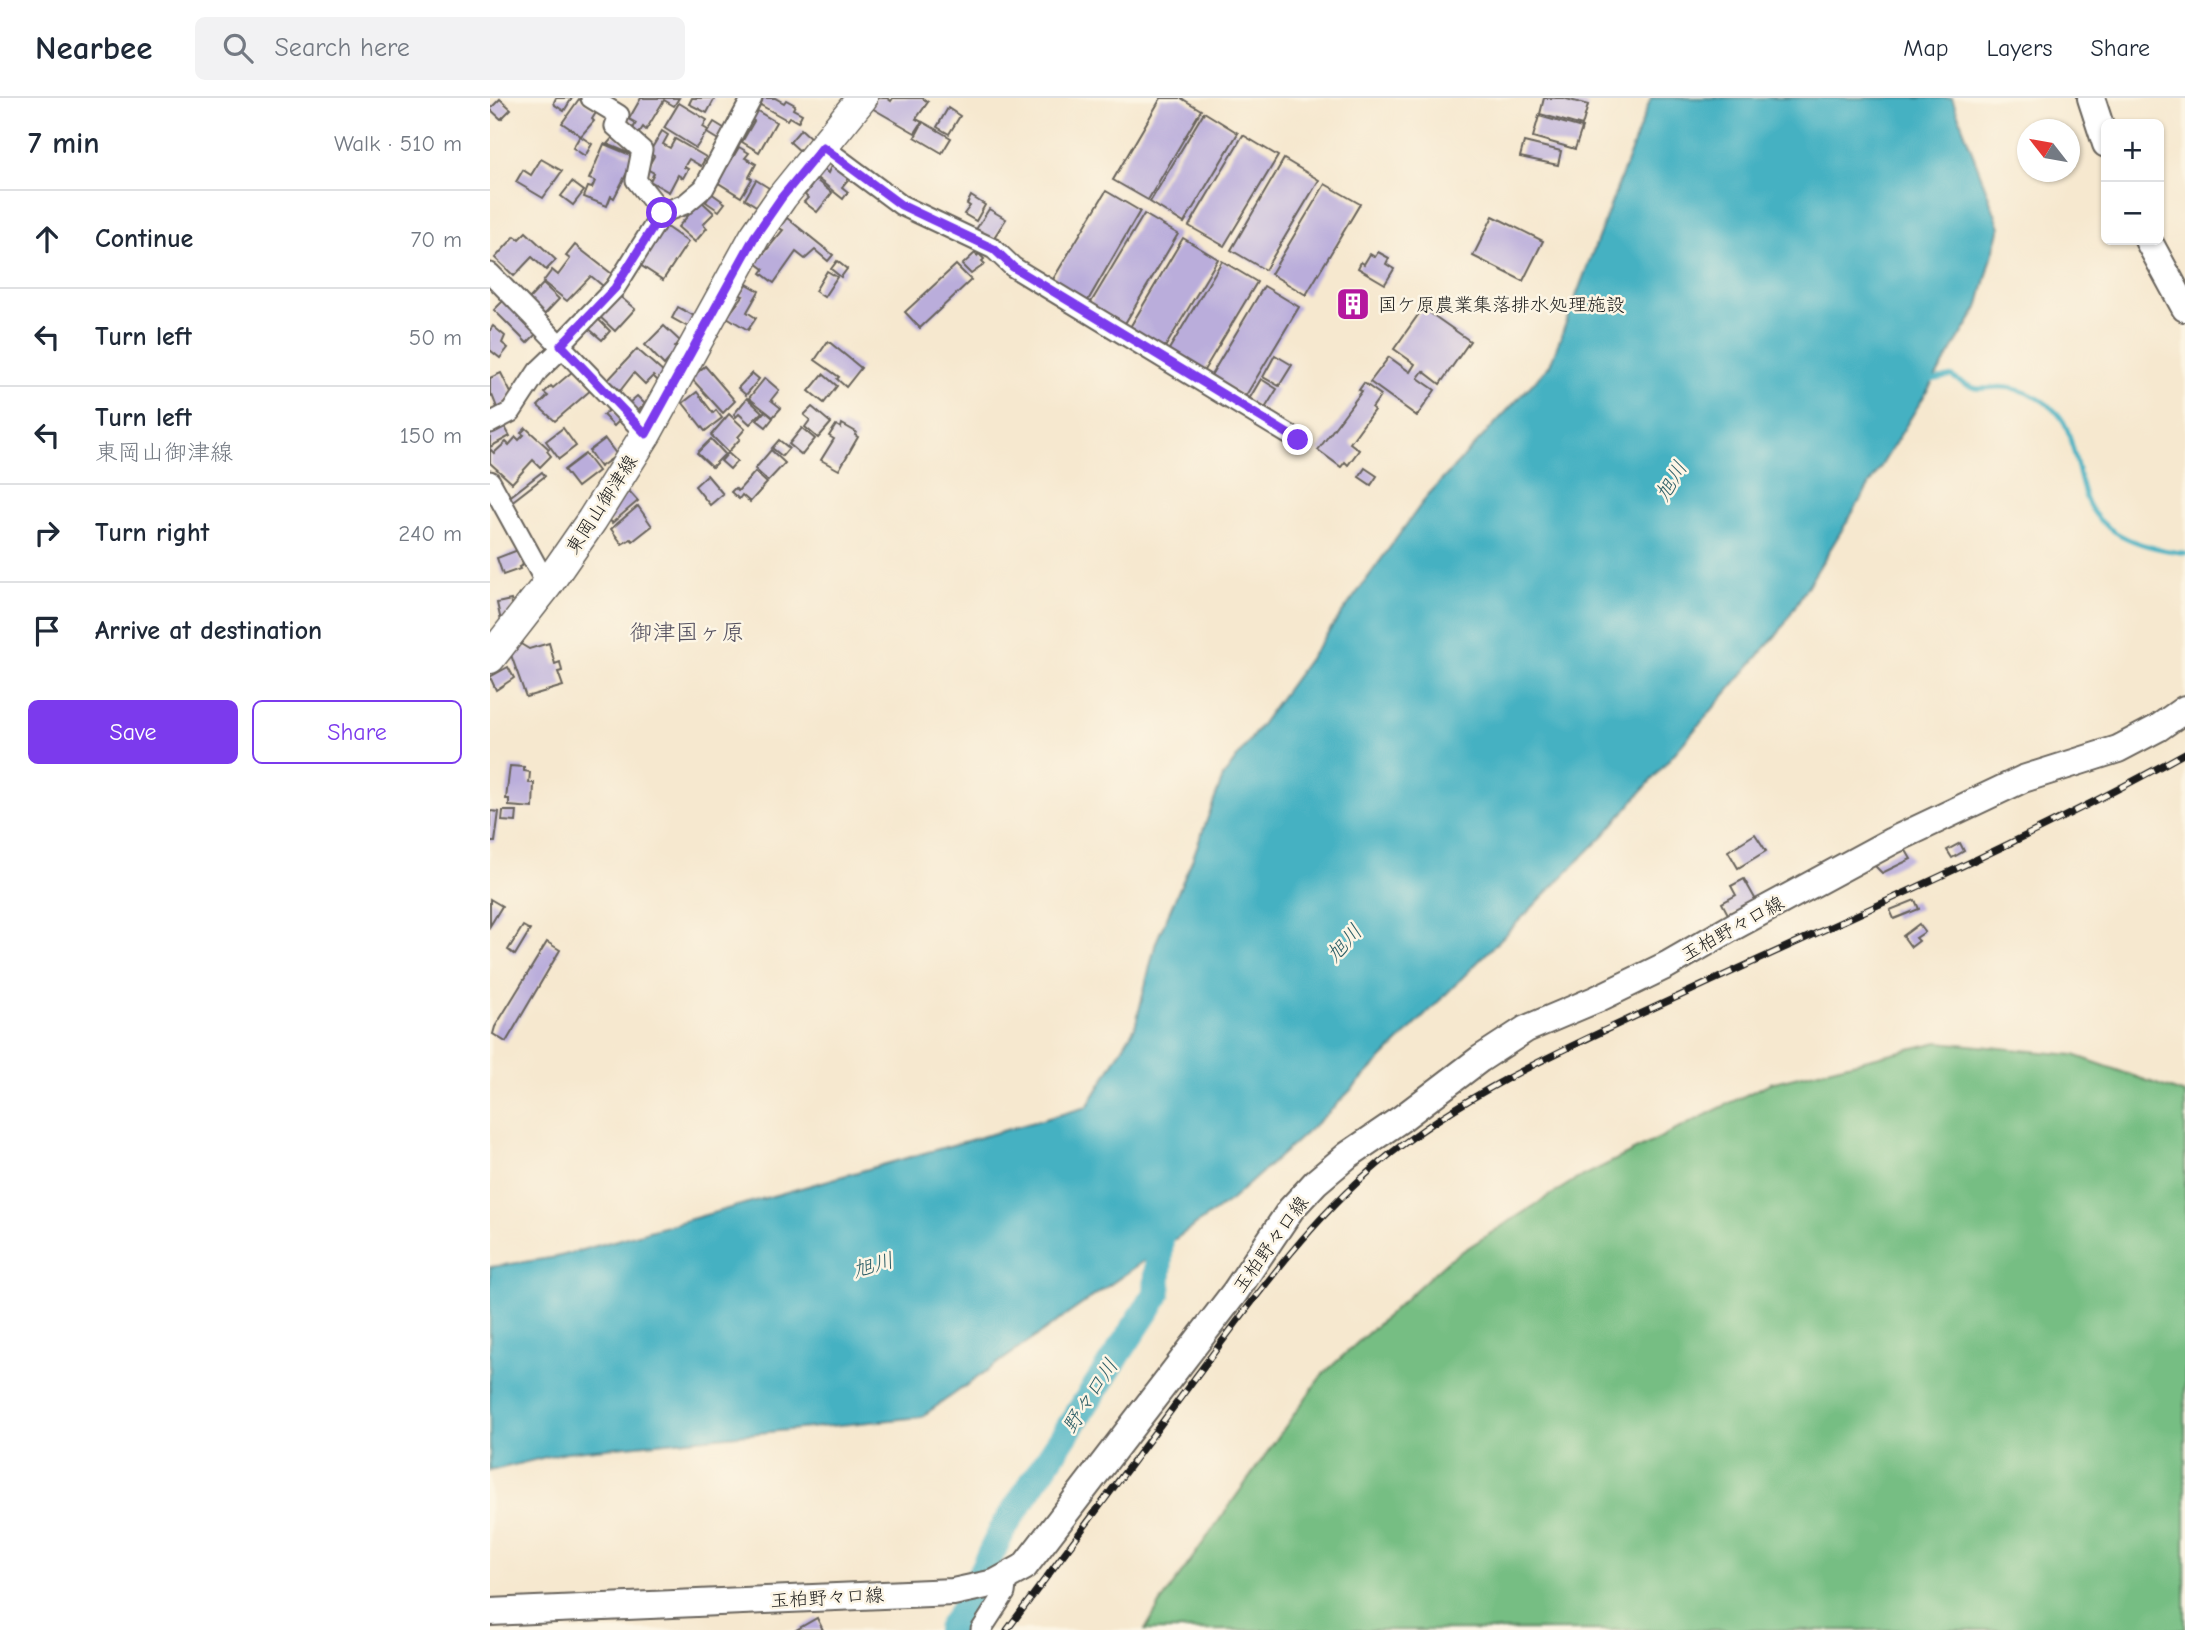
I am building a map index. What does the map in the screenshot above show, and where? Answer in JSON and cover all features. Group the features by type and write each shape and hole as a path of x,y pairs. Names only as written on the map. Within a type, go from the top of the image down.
{"main road":[{"name":"東岡山御津線","path":"490,658 547,585 592,520 646,434 755,236 782,197 862,98"},
{"path":"2091,98 2101,129"},
{"path":"2151,245 2185,308"},
{"name":"玉柏野々口線","path":"490,1612 953,1592 1001,1580 1024,1567 1235,1292 1291,1209 1316,1182 1348,1155 1526,1029 1667,965 1892,841 2023,779 2118,749 2158,728 2185,709"}],"street":[{"path":"591,98 619,115 615,126 642,150 636,180 662,213"},
{"path":"490,424 511,412 538,371 615,288 662,213 685,204 704,188 752,98"},
{"path":"823,147 901,205 994,249 1013,267 1298,440"},
{"path":"490,273 646,434"},
{"path":"490,481 547,585"},
{"path":"981,1630 1005,1593 1001,1580"}],"green space":[{"path":"1938,1042 2074,1055 2185,1094 2185,1630 1145,1630 1162,1601 1322,1375 1447,1261 1573,1181 1770,1083"}],"water":[{"name":"旭川","path":"1651,98 1952,98 2000,227 1978,308 1780,631 1604,835 1329,1112 1231,1200 921,1417 566,1452 490,1471 490,1267 557,1257 1087,1107 1135,1027 1156,942 1192,860 1223,777 1428,495 1550,365"}],"building":[{"path":"556,98 572,98 564,111 555,105"},
{"path":"641,98 679,98 674,106 664,100 646,130 643,127 639,133 633,129 636,123 629,119"},
{"path":"692,98 715,98 707,113 689,104"},
{"path":"760,98 775,98 784,103 786,100 795,105 793,109 802,114 798,122 789,117 787,120 757,103"},
{"path":"876,98 887,98 891,101 893,98 922,98 928,102 916,119 922,122 915,133 870,107"},
{"path":"1161,98 1181,98 1201,110 1148,200 1113,180"},
{"path":"1544,98 1563,98 1588,105 1582,126 1540,114"},
{"path":"500,99 511,109 501,119 490,109"},
{"path":"579,99 597,111 592,119 594,121 581,136 562,123"},
{"path":"679,103 707,120 703,127 708,130 696,148 664,128"},
{"path":"948,108 960,116 949,134 937,127"},
{"path":"754,109 776,122 759,152 742,142 754,121 749,118"},
{"path":"1204,112 1238,133 1184,223 1150,202"},
{"path":"1539,116 1582,128 1575,149 1533,137"},
{"path":"714,122 727,130 720,141 707,133"},
{"path":"923,122 951,138 942,153 915,137"},
{"path":"801,129 812,139 801,152 790,142"},
{"path":"662,131 668,135 663,144 670,148 675,139 706,157 701,166 689,159 684,167 688,169 683,178 678,175 669,192 650,181 654,173 647,169 654,156 649,153"},
{"path":"615,135 634,151 631,154 607,144"},
{"path":"1243,135 1278,156 1224,246 1189,226"},
{"path":"580,136 592,144 585,156 573,148"},
{"path":"1524,142 1561,151 1558,165 1520,157"},
{"path":"604,144 635,157 614,198 611,196 607,206 584,197 588,187 592,188 595,181 589,179"},
{"path":"739,147 749,153 745,158 756,164 749,177 752,179 741,197 717,182 724,164 728,166"},
{"path":"541,159 562,171 543,198 516,182 523,170 531,175"},
{"path":"1284,159 1319,180 1265,270 1231,250"},
{"path":"837,165 850,177 842,187 848,192 843,199 813,175 821,167 828,173 831,166 835,168"},
{"path":"756,180 769,188 758,207 745,199"},
{"path":"816,180 832,193 817,212 804,202 808,198 805,195"},
{"path":"572,182 584,191 573,205 561,196"},
{"path":"1325,184 1360,204 1306,295 1271,274"},
{"path":"1106,191 1140,211 1087,302 1052,281"},
{"path":"711,193 725,203 719,211 706,202"},
{"path":"971,196 985,205 976,221 964,214 970,206 967,204"},
{"path":"701,201 714,213 703,224 707,228 695,242 678,227"},
{"path":"989,209 1006,219 993,239 975,231"},
{"path":"1144,214 1178,234 1124,325 1090,304"},
{"path":"1493,216 1543,241 1523,281 1473,256"},
{"path":"787,218 833,255 828,261 815,250 805,259 796,252 774,283 761,273 764,269 756,263 783,230 779,228"},
{"path":"662,224 688,242 663,280 637,263"},
{"path":"526,232 556,260 546,270 532,257 514,276 495,258 515,236 519,239"},
{"path":"1183,238 1218,259 1164,349 1129,329"},
{"path":"575,245 612,274 603,286 591,276 567,301 543,282 552,270 558,275 570,259 566,256"},
{"path":"1378,252 1389,258 1386,264 1394,269 1385,284 1358,268 1370,254 1375,257"},
{"path":"975,253 984,259 982,261 985,264 971,274 962,265"},
{"path":"837,261 847,269 841,277 831,269"},
{"path":"1222,261 1257,282 1203,372 1168,351"},
{"path":"956,265 971,280 920,328 905,312"},
{"path":"827,271 837,277 824,297 815,291"},
{"path":"543,284 559,299 544,315 528,300"},
{"path":"747,284 759,291 747,312 756,318 748,330 727,317 743,296 740,295"},
{"path":"1264,286 1299,307 1245,397 1210,377"},
{"path":"617,294 635,309 615,331 598,315"},
{"name":"国ケ原農業集落排水処理施設","path":"1353,295 1359,298 1362,304 1359,310 1353,313 1347,310 1344,304 1347,298"},
{"path":"505,299 537,333 527,343 494,310"},
{"path":"678,307 694,316 688,327 672,318"},
{"path":"1423,308 1470,341 1440,384 1423,371 1418,378 1435,390 1417,416 1370,382 1389,357 1410,372 1415,364 1394,349"},
{"path":"596,317 610,331 602,340 587,327"},
{"path":"493,326 505,336 502,343 508,348 500,358 490,350 490,330"},
{"path":"664,326 680,341 675,347 678,349 664,365 645,345"},
{"path":"828,341 861,368 846,387 837,379 839,377 815,360"},
{"path":"637,349 665,374 660,383 653,376 645,384 634,373 620,391 608,380"},
{"path":"1275,355 1292,365 1279,386 1263,377"},
{"path":"705,366 735,401 723,413 691,378"},
{"path":"573,371 592,389 555,421 538,406 548,396 544,393 551,386 553,388"},
{"path":"501,373 512,395 498,410 492,395 490,396 490,378"},
{"path":"752,373 759,379 746,395 738,388"},
{"path":"823,374 837,386 824,403 809,391"},
{"path":"765,378 779,390 771,400 781,408 773,417 749,398"},
{"path":"1261,379 1277,389 1264,410 1248,401"},
{"path":"1364,383 1381,395 1372,408 1374,410 1350,443 1359,450 1348,465 1345,462 1341,467 1318,450 1362,391 1359,390"},
{"path":"697,392 713,413 716,410 722,418 705,431 683,403"},
{"path":"637,396 645,404 637,412 629,403"},
{"path":"747,398 762,412 750,424 739,414 736,417 734,414"},
{"path":"812,407 831,423 818,438 805,427 810,420 804,415"},
{"path":"611,408 621,419 614,426 603,415"},
{"path":"765,411 773,418 766,427 757,420"},
{"path":"729,414 745,429 728,452 711,435"},
{"path":"502,422 510,436 490,447 490,429"},
{"path":"842,424 856,432 858,437 839,470 821,460 834,439 829,436 836,425 841,428"},
{"path":"526,428 549,449 547,451 551,456 540,467 533,460 512,483 490,463 490,449 494,453 506,442 509,445 516,437 519,440"},
{"path":"563,428 576,446 559,459 546,441"},
{"path":"802,428 815,439 802,455 789,444"},
{"path":"605,439 617,455 600,467 589,451"},
{"path":"711,439 725,454 712,467 697,453"},
{"path":"779,440 789,448 782,456 772,448"},
{"path":"771,450 785,463 768,481 755,469"},
{"path":"728,453 737,461 730,469 721,461"},
{"path":"585,454 598,471 577,487 564,470"},
{"path":"1365,468 1377,476 1371,485 1359,477"},
{"path":"542,472 545,476 510,503 507,499"},
{"path":"755,472 767,483 750,502 742,495 739,499 731,492 735,488 738,491"},
{"path":"707,475 723,494 710,505 695,486"},
{"path":"629,491 638,501 612,523 607,516"},
{"path":"638,506 652,526 633,541 631,539 622,544 611,529"},
{"path":"518,550 523,565 520,569 503,575 497,558"},
{"path":"511,600 513,609 501,621 497,603"},
{"path":"519,643 529,649 549,643 555,664 560,662 562,671 558,672 563,686 526,697 510,652"},
{"path":"508,667 514,678 496,690 490,677"},
{"path":"510,766 524,767 524,771 530,772 529,783 534,783 533,808 509,806 509,799 506,799"},
{"path":"490,811 499,812 495,842 490,842"},
{"path":"503,811 517,811 516,822 502,821"},
{"path":"1755,834 1766,851 1738,868 1728,851"},
{"path":"1960,843 1964,851 1952,858 1947,850"},
{"path":"1904,847 1911,859 1882,873 1872,863"},
{"path":"1744,879 1757,902 1729,916 1722,903 1736,895 1731,886"},
{"path":"490,899 502,906 490,926"},
{"path":"1915,900 1919,909 1894,919 1890,910"},
{"path":"1919,924 1925,932 1916,938 1919,941 1911,947 1903,936"},
{"path":"523,926 530,930 515,955 508,950"},
{"path":"547,942 560,950 506,1042 493,1034 495,1027"},
{"path":"817,1618 823,1630 796,1630"}],"waterway":[{"path":"1929,381 1951,376 1975,388 2001,387 2023,391 2049,405 2065,424 2086,499 2103,523 2128,539 2185,553"},
{"name":"野々口川","path":"950,1630 963,1610 1004,1527 1157,1294 1161,1212"}],"railway":[{"path":"1007,1630 1279,1267 1351,1188 1413,1137 1488,1089 1567,1048 2001,847 2185,753"}],"place":[{"name":"国ケ原農業集落排水処理施設","path":"1353,304"}],"district":[{"name":"御津国ヶ原","path":"687,632"}],"route":[{"path":"662,213 615,288 561,345 646,434 755,236 782,197 823,147 901,205 994,249 1013,267 1298,440"}]}
